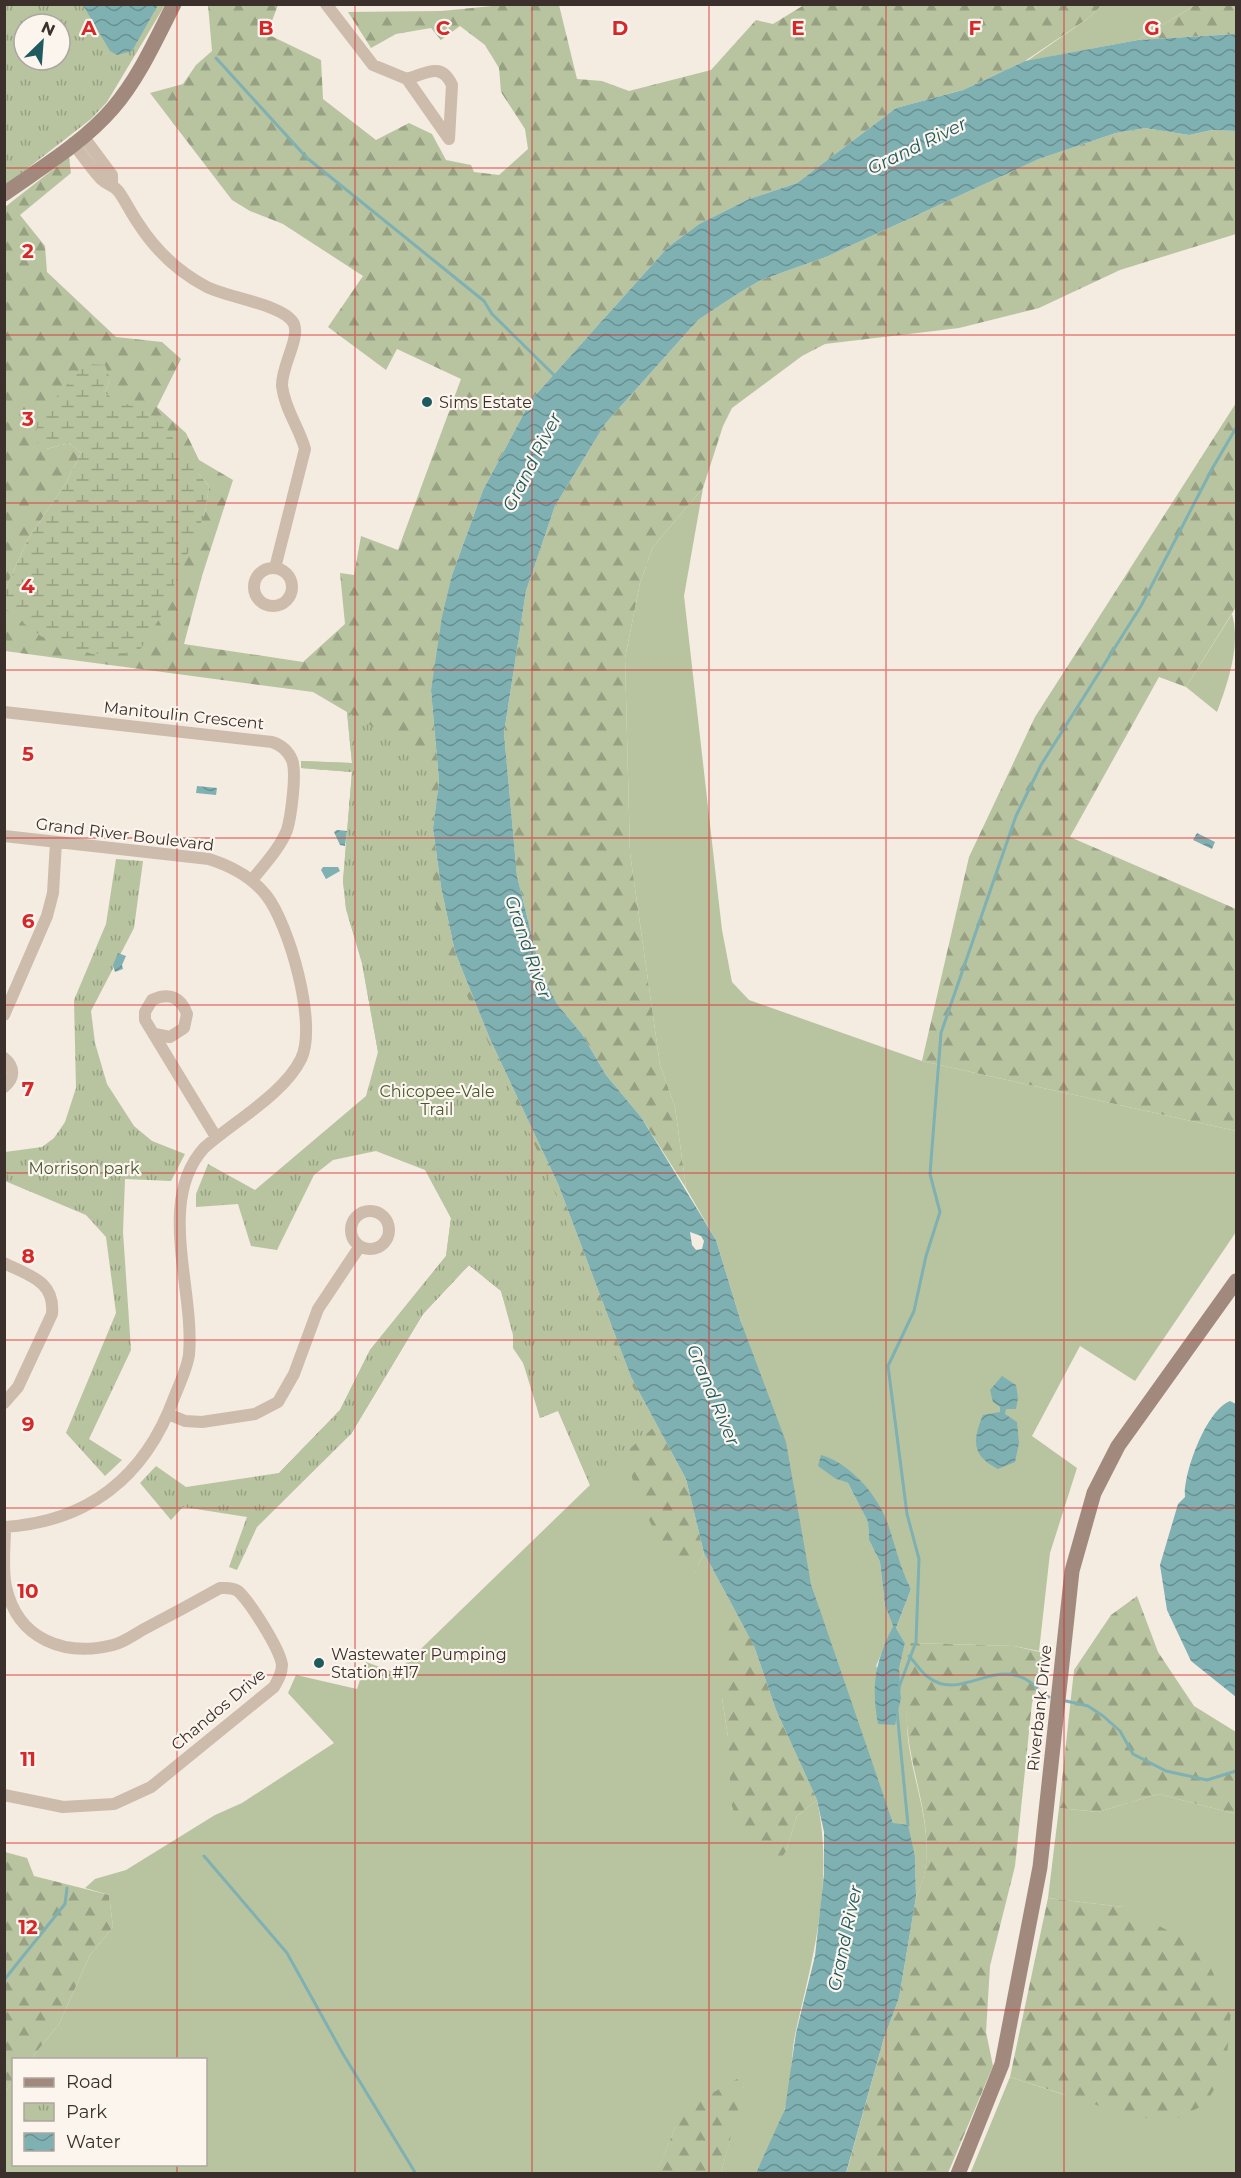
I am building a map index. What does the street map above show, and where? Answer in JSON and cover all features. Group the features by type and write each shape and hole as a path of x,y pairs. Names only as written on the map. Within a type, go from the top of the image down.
{"street":[{"path":"4,194 78,140 124,95 174,4"},
{"path":"326,4 373,65 406,79 449,139 452,85 448,77 435,70 406,79"},
{"path":"78,140 112,175 112,184 163,256 183,273 210,288 284,314 293,323 295,335 285,364 282,384 289,416 300,430 305,449 275,568"},
{"name":"Manitoulin Crescent","path":"4,712 272,741 280,745 287,751 294,766 290,818 280,842 252,880"},
{"name":"Grand River Boulevard","path":"4,836 209,860 228,865 252,880 272,905 285,934 305,1004 308,1040 302,1059 286,1082 216,1137 194,1159 185,1177 180,1209 189,1357 168,1414 140,1461 115,1487 96,1501 66,1516 35,1524 5,1527"},
{"path":"4,1015 47,916 52,894 56,842"},
{"path":"156,1034 160,1047 216,1137"},
{"path":"4,1058 9,1062 13,1074 10,1082 4,1087"},
{"path":"168,1414 184,1421 202,1422 255,1414 278,1402 294,1374 318,1309 360,1246"},
{"path":"4,1263 42,1283 50,1292 53,1302 52,1314 18,1387 4,1403"},
{"name":"Riverbank Drive","path":"958,2174 1002,2064 1040,1867 1072,1570 1094,1493 1118,1446 1236,1281"},
{"name":"Chandos Drive","path":"4,1795 63,1807 114,1804 151,1787 274,1687 280,1677 282,1665 277,1650 248,1602 236,1589 228,1587 220,1588 115,1645 75,1650 59,1647 43,1639 21,1622 12,1605 6,1585 5,1527"}],"green space":[{"path":"5,5 165,5 107,102 91,119 5,186"},
{"path":"208,5 278,5 267,34 321,60 323,99 376,140 409,123 432,134 446,160 471,165 474,172 499,175 528,149 525,129 501,92 499,68 485,45 460,26 441,40 431,28 396,34 371,48 348,12 441,11 503,5 559,5 577,79 602,81 629,91 711,70 756,20 773,24 804,5 1102,5 1090,17 1025,61 963,90 896,108 797,183 749,199 699,224 668,247 531,400 483,490 452,575 431,690 439,781 433,828 441,887 455,952 490,1039 558,1184 631,1377 686,1479 704,1553 695,1572 661,1543 639,1501 606,1389 540,1418 501,1291 469,1265 423,1314 351,1434 279,1473 340,1410 370,1350 446,1256 451,1218 425,1169 378,1052 362,963 346,909 343,881 352,772 301,768 301,761 352,763 347,712 313,692 5,651 4,597 6,610 188,548 205,513 209,486 148,414 118,402 105,393 110,379 46,449 69,443 81,453 66,483 28,539 5,590 5,207 69,157 71,173 20,215 45,246 47,272 116,337 162,342 181,359 157,407 186,433 199,460 233,480 202,576 184,644 303,662 345,624 340,573 354,575 361,536 398,550 461,379 397,349 386,370 328,327 363,276 283,224 250,211 232,200 150,93 183,84 196,65 212,51"},
{"path":"1102,5 1195,5 1138,40 1027,61 1090,17"},
{"path":"1195,5 1236,5 1236,34 1138,40"},
{"path":"1145,128 1189,135 1212,130 1236,131 1236,234 1120,270 1039,308 959,328 825,344 802,356 732,408 723,426 703,488 653,547 640,583 625,658 630,853 660,1065 675,1107 686,1188 641,1117 606,1075 582,1034 557,1004 540,969 517,876 504,733 526,591 555,506 605,424 698,320 739,293 761,280 826,257 1039,159 1116,133"},
{"path":"85,364 105,365 110,379 105,393 143,411 165,428 209,486 205,513 161,616 138,653 92,654 42,637 6,610 5,590 28,539 66,483 81,453 69,443 46,449 35,441 38,418"},
{"path":"1236,403 1236,607 1186,687 1159,677 1070,837 1236,909 1236,1131 922,1061 969,857 1035,717"},
{"path":"703,488 684,596 722,930 732,982 749,1000 922,1061 1236,1131 1236,1232 1135,1381 1080,1346 1032,1436 1077,1468 1050,1553 1039,1651 1014,1646 910,1643 907,1726 909,1747 923,1812 927,1856 924,1877 916,1897 915,1857 893,1823 833,1654 811,1584 741,1322 716,1240 686,1188 675,1107 660,1065 630,853 625,658 640,583 653,547","holes":["821,1456 884,1516 900,1568 911,1589 896,1628 905,1643 898,1668 901,1698 876,1666 893,1626 885,1606 880,1562 869,1540 868,1522 848,1483 836,1479"]},
{"path":"1232,614 1234,651 1229,676 1217,712 1186,687"},
{"name":"Chicopee-Vale Trail","path":"347,712 430,759 426,824 440,936 547,1172 623,1369 655,1426 590,1485 558,1411 540,1418 527,1369 513,1348 513,1335 501,1291 469,1265 423,1314 351,1434 257,1527 237,1570 229,1567 247,1517 183,1507 171,1520 140,1483 156,1466 186,1487 279,1473 340,1410 370,1350 446,1256 451,1218 425,1170 376,1151 333,1160 314,1175 277,1250 251,1246 238,1204 196,1207 196,1194 208,1164 255,1190 366,1096 378,1052 362,963 346,909 343,881 352,772 301,768 301,761 352,763"},
{"name":"Morrison park","path":"116,859 143,861 134,928 91,1011 95,1043 107,1084 134,1126 152,1141 185,1154 171,1181 125,1179 123,1232 131,1350 89,1439 122,1460 105,1476 66,1433 116,1313 106,1237 86,1215 5,1181 5,1152 42,1147 54,1138 65,1122 76,1088 74,1000 106,924"},
{"path":"606,1389 695,1572 704,1553 754,1646 722,1698 728,1737 786,1851 797,1816 817,1800 822,1829 823,1858 820,1916 794,2040 787,2101 778,2127 756,2173 721,2173 744,2085 675,2128 656,2174 5,2173 4,2093 12,2082 12,2166 207,2166 207,2058 32,2058 59,2024 90,1955 113,1927 109,1895 85,1888 95,1879 126,1870 215,1815 242,1803 334,1743 288,1693 296,1675 357,1689 366,1662 396,1673 590,1485 558,1410"},
{"path":"1137,1596 1158,1652 1194,1706 1236,1732 1236,1814 1158,1794 1098,1812 1059,1808 1074,1670 1111,1615"},
{"path":"734,1610 754,1646 776,1710 817,1800 797,1816 786,1851 776,1866 752,1846 740,1830 731,1803 728,1737 722,1698 723,1630"},
{"path":"910,1643 1014,1646 1049,1654 1032,1703 1015,1866 990,1966 986,2032 993,2066 948,2173 846,2174 884,2038 899,1998 916,1897 924,1877 927,1856 923,1812 907,1725 906,1684"},
{"path":"1158,1794 1236,1814 1236,2173 970,2174 1010,2077 1065,2095 1123,1907 1048,1898 1059,1808 1098,1812"},
{"path":"5,1852 27,1858 34,1876 109,1895 113,1927 90,1955 59,2024 32,2058 12,2058 12,2082 5,2092"},
{"path":"1048,1898 1123,1907 1201,1948 1231,2010 1226,2067 1206,2104 1172,2121 1131,2116 1010,2077"},
{"path":"737,2079 744,2085 743,2092 721,2173 656,2173 675,2128 691,2105"}],"water":[{"path":"83,5 158,5 132,51 117,55 110,51"},
{"name":"Grand River","path":"1236,34 1236,131 1212,130 1189,135 1145,128 1116,133 1039,159 826,257 761,280 739,293 698,320 605,424 555,506 526,591 504,733 517,876 540,969 557,1004 582,1034 606,1075 641,1117 716,1240 741,1322 786,1442 811,1584 893,1823 908,1825 915,1857 916,1897 899,1998 884,2038 846,2173 756,2173 785,2109 796,2033 815,1956 824,1874 824,1832 817,1800 776,1710 754,1646 704,1553 686,1479 631,1377 558,1184 490,1039 455,952 441,887 433,828 439,781 431,690 442,617 452,575 483,490 531,400 668,247 699,224 749,199 797,183 896,108 963,90 1025,61 1138,40","holes":["690,1232 701,1236 704,1241 702,1249 696,1250 692,1245"]},
{"path":"197,786 217,788 216,795 196,793"},
{"path":"347,831 345,846 340,845 334,832"},
{"path":"1197,833 1215,842 1212,849 1193,840"},
{"path":"323,867 338,867 340,871 326,879 321,870"},
{"path":"118,953 126,956 122,965 123,969 115,972 113,965"},
{"path":"1002,1376 1016,1385 1018,1398 1016,1409 1006,1409 1005,1414 1017,1422 1019,1443 1015,1462 998,1469 983,1459 976,1440 983,1415 1000,1412 1000,1407 993,1402 990,1390"},
{"path":"1230,1401 1236,1404 1236,1697 1191,1661 1167,1610 1160,1565 1178,1504 1185,1497 1188,1474 1198,1444 1213,1417"},
{"path":"821,1455 851,1472 875,1499 886,1519 911,1589 896,1628 905,1643 899,1668 901,1698 895,1725 878,1724 876,1710 875,1685 878,1663 893,1626 885,1606 880,1562 869,1540 868,1522 848,1483 836,1479 818,1466"}],"waterway":[{"path":"216,58 307,158 484,301 492,314 555,376"},
{"path":"899,1687 916,1642 919,1559 907,1514 888,1366 914,1311 926,1256 940,1212 930,1174 941,1033 1016,816 1041,765 1141,606 1212,469 1236,428"},
{"path":"909,1656 925,1675 942,1684 956,1685 999,1674 1014,1675 1029,1681 1044,1696 1049,1697"},
{"path":"1066,1701 1088,1706 1103,1716 1120,1731 1133,1754 1166,1771 1207,1780 1236,1771"},
{"path":"897,1711 908,1825"},
{"path":"204,1856 287,1953 343,2054 416,2174"},
{"path":"4,1980 65,1904 67,1888"}],"place":[{"name":"Sims Estate","path":"427,402"},
{"name":"Wastewater Pumping Station #17","path":"319,1663"}]}
